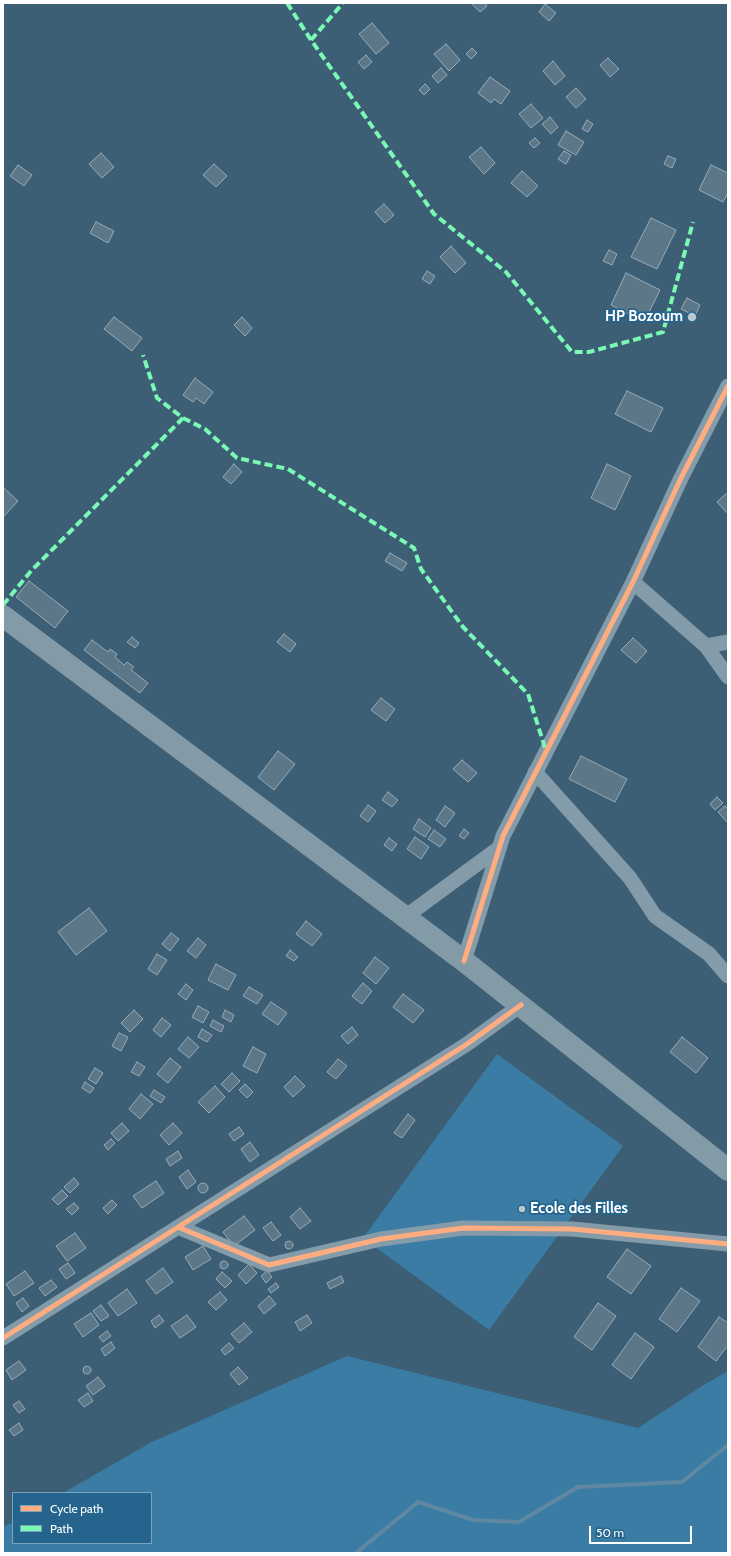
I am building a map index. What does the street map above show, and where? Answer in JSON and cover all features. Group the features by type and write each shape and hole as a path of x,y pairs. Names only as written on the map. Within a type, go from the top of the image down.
{"main road":[{"path":"3,616 464,961 728,1170"}],"street":[{"path":"464,961 503,836 633,582 682,478 728,386"},
{"path":"633,582 706,646 728,677"},
{"path":"706,646 728,642"},
{"path":"535,772 630,878 655,916 709,954 728,976"},
{"path":"405,917 499,848"},
{"path":"3,1338 466,1044 521,1005"},
{"path":"178,1227 269,1265 381,1239 463,1228 572,1229 728,1244"}],"shaded area":[{"path":"497,1054 623,1146 489,1330 363,1238"},
{"path":"347,1356 638,1428 702,1386 728,1371 728,1553 3,1553 3,1527 12,1522 12,1544 152,1544 152,1492 65,1492 152,1442"}],"building":[{"path":"471,3 485,3 487,6 480,12"},
{"path":"545,4 556,13 549,21 539,12"},
{"path":"372,23 389,43 376,54 359,34"},
{"path":"446,44 460,60 449,71 434,54"},
{"path":"472,48 477,53 471,59 466,54"},
{"path":"366,55 372,62 364,69 358,62"},
{"path":"608,58 619,69 610,77 600,65"},
{"path":"553,61 565,76 555,85 543,71"},
{"path":"441,68 447,75 438,83 432,76"},
{"path":"490,77 510,91 501,104 494,99 491,103 478,93"},
{"path":"425,84 430,89 424,95 419,90"},
{"path":"576,88 586,99 576,108 566,97"},
{"path":"531,104 543,118 531,128 519,114"},
{"path":"550,117 558,127 551,134 542,124"},
{"path":"587,120 593,124 588,132 582,129"},
{"path":"566,131 584,142 576,155 558,145"},
{"path":"535,138 540,143 534,148 529,143"},
{"path":"481,147 495,163 484,174 469,157"},
{"path":"564,151 571,155 566,164 558,159"},
{"path":"101,153 114,167 102,178 89,164"},
{"path":"668,156 676,159 672,168 664,164"},
{"path":"214,164 227,176 216,187 203,175"},
{"path":"18,165 32,175 24,186 10,176"},
{"path":"711,165 728,173 728,193 723,202 699,190"},
{"path":"522,171 538,186 527,197 511,183"},
{"path":"384,204 394,215 385,223 375,212"},
{"path":"651,218 676,230 657,269 631,257"},
{"path":"96,222 114,231 108,243 90,233"},
{"path":"451,246 466,263 455,273 440,257"},
{"path":"609,250 617,254 612,265 603,261"},
{"path":"427,271 435,276 430,284 422,279"},
{"path":"626,273 660,290 644,322 611,305"},
{"path":"687,298 700,305 695,316 681,309"},
{"path":"114,317 142,338 132,351 104,329"},
{"path":"242,317 252,328 245,336 234,325"},
{"path":"195,378 213,392 204,404 196,398 193,402 183,395"},
{"path":"627,391 663,408 651,432 615,414"},
{"path":"234,464 242,472 231,484 223,477"},
{"path":"607,464 631,476 615,510 591,498"},
{"path":"3,487 18,501 3,517"},
{"path":"728,492 728,514 717,502"},
{"path":"390,553 407,563 402,571 385,561"},
{"path":"29,581 68,611 55,628 16,597"},
{"path":"284,634 296,644 290,652 277,642"},
{"path":"132,637 139,643 135,648 127,642"},
{"path":"633,638 647,651 636,663 621,650"},
{"path":"92,640 108,652 110,649 117,654 115,657 124,665 127,662 134,667 131,670 148,683 140,693 84,650"},
{"path":"381,698 395,709 386,721 371,710"},
{"path":"278,751 295,764 274,790 258,777"},
{"path":"581,756 627,779 615,802 569,779"},
{"path":"462,760 477,773 468,782 453,769"},
{"path":"388,792 398,800 392,807 382,800"},
{"path":"717,797 723,803 715,810 710,804"},
{"path":"368,805 376,811 368,822 360,816"},
{"path":"445,806 455,813 445,827 436,820"},
{"path":"725,806 728,809 728,823 718,812"},
{"path":"419,819 431,828 425,837 413,829"},
{"path":"464,829 469,833 464,839 459,836"},
{"path":"434,830 446,839 440,847 428,839"},
{"path":"415,837 429,847 421,859 407,849"},
{"path":"389,838 397,844 392,851 384,845"},
{"path":"89,908 107,931 76,955 58,932"},
{"path":"306,921 322,934 312,946 296,934"},
{"path":"171,933 179,939 170,951 162,944"},
{"path":"198,938 206,945 196,958 187,951"},
{"path":"290,950 298,957 294,961 286,956"},
{"path":"157,954 167,960 157,975 148,969"},
{"path":"375,957 389,968 376,984 363,973"},
{"path":"216,964 236,975 228,990 208,980"},
{"path":"363,983 372,991 362,1004 352,996"},
{"path":"186,984 193,990 186,1000 178,994"},
{"path":"249,987 263,995 257,1004 243,996"},
{"path":"403,994 424,1010 413,1023 393,1007"},
{"path":"271,1002 287,1013 278,1025 262,1014"},
{"path":"198,1006 209,1012 203,1023 192,1017"},
{"path":"134,1010 143,1019 130,1032 121,1023"},
{"path":"225,1010 234,1015 231,1022 222,1017"},
{"path":"162,1018 171,1025 161,1037 153,1030"},
{"path":"213,1020 224,1026 221,1032 210,1026"},
{"path":"352,1027 358,1035 348,1044 341,1036"},
{"path":"202,1029 212,1035 207,1042 198,1037"},
{"path":"119,1033 128,1037 121,1051 112,1046"},
{"path":"188,1037 199,1047 189,1058 178,1049"},
{"path":"682,1037 708,1058 696,1073 670,1052"},
{"path":"253,1047 266,1054 257,1073 243,1066"},
{"path":"170,1058 181,1067 168,1083 157,1074"},
{"path":"338,1059 347,1066 336,1079 327,1072"},
{"path":"137,1062 145,1067 139,1076 131,1072"},
{"path":"95,1068 103,1073 96,1084 88,1079"},
{"path":"232,1073 240,1081 229,1092 221,1084"},
{"path":"295,1076 305,1086 293,1097 284,1087"},
{"path":"85,1082 94,1088 90,1093 82,1088"},
{"path":"245,1084 253,1092 247,1098 239,1090"},
{"path":"215,1086 225,1097 209,1113 198,1102"},
{"path":"154,1090 165,1097 161,1103 150,1096"},
{"path":"141,1094 153,1104 140,1119 129,1109"},
{"path":"408,1114 415,1120 402,1138 394,1133"},
{"path":"122,1123 129,1131 118,1141 111,1133"},
{"path":"173,1123 182,1133 169,1145 160,1135"},
{"path":"239,1127 244,1134 234,1141 229,1134"},
{"path":"111,1139 115,1143 108,1150 104,1145"},
{"path":"250,1142 259,1155 250,1162 241,1149"},
{"path":"178,1151 182,1158 170,1166 166,1159"},
{"path":"188,1170 196,1182 187,1189 179,1177"},
{"path":"74,1178 79,1184 70,1193 64,1187"},
{"path":"156,1181 164,1193 142,1208 133,1196"},
{"path":"201,1183 205,1183 207,1184 207,1192 201,1193 198,1190 198,1186"},
{"path":"62,1190 68,1196 58,1205 52,1199"},
{"path":"112,1200 117,1205 108,1214 103,1208"},
{"path":"74,1203 79,1208 72,1215 66,1209"},
{"path":"300,1208 311,1221 300,1229 290,1217"},
{"path":"244,1216 255,1230 234,1246 223,1232"},
{"path":"271,1222 281,1235 273,1241 263,1228"},
{"path":"75,1233 86,1248 67,1261 56,1246"},
{"path":"289,1241 292,1242 292,1248 289,1249 286,1248 285,1245 286,1242"},
{"path":"203,1246 211,1259 193,1270 185,1257"},
{"path":"627,1249 651,1266 631,1294 607,1277"},
{"path":"224,1261 227,1262 227,1268 224,1269 221,1268 220,1265 221,1262"},
{"path":"68,1263 75,1273 66,1279 59,1269"},
{"path":"249,1264 257,1273 246,1284 238,1275"},
{"path":"163,1268 173,1282 156,1294 146,1281"},
{"path":"25,1271 34,1283 14,1296 6,1284"},
{"path":"267,1271 272,1277 266,1283 261,1276"},
{"path":"222,1272 232,1281 225,1288 216,1279"},
{"path":"341,1276 344,1282 330,1289 327,1283"},
{"path":"51,1280 57,1287 45,1296 39,1288"},
{"path":"276,1283 279,1287 271,1293 268,1289"},
{"path":"681,1288 700,1301 677,1332 659,1319"},
{"path":"127,1289 137,1303 118,1316 108,1303"},
{"path":"220,1292 227,1300 216,1310 208,1302"},
{"path":"269,1296 276,1304 264,1314 258,1306"},
{"path":"23,1298 29,1306 22,1312 16,1303"},
{"path":"598,1303 616,1316 592,1350 574,1337"},
{"path":"101,1305 109,1316 101,1321 93,1311"},
{"path":"91,1313 99,1325 83,1337 74,1324"},
{"path":"159,1315 164,1321 155,1328 151,1321"},
{"path":"187,1315 196,1327 180,1338 171,1326"},
{"path":"307,1315 312,1323 300,1331 295,1322"},
{"path":"719,1317 728,1323 728,1345 716,1361 698,1347"},
{"path":"244,1323 252,1332 239,1343 231,1334"},
{"path":"107,1331 111,1336 103,1342 99,1337"},
{"path":"635,1333 654,1347 631,1379 612,1365"},
{"path":"111,1342 115,1348 105,1356 101,1349"},
{"path":"229,1343 234,1348 225,1355 221,1350"},
{"path":"19,1361 26,1370 12,1380 6,1370"},
{"path":"87,1366 90,1367 90,1373 87,1374 84,1373 83,1370 84,1367"},
{"path":"238,1367 248,1378 239,1385 230,1374"},
{"path":"98,1377 105,1386 93,1395 86,1386"},
{"path":"88,1393 93,1401 84,1407 78,1400"},
{"path":"19,1401 25,1409 19,1413 13,1405"},
{"path":"19,1423 23,1430 14,1436 9,1430"}],"waterway":[{"path":"356,1553 418,1502 473,1520 519,1522 578,1487 682,1482 728,1445"}],"marked path":[{"path":"287,3 311,40 434,214 506,272 572,352 589,352 663,332 693,222"},
{"path":"311,40 343,3"},
{"path":"3,605 31,571 183,418 157,398 143,355"},
{"path":"183,418 205,429 237,458 288,469 414,548 421,569 463,627 528,694 546,751"}],"cycle path":[{"path":"464,961 503,836 633,582 681,478 728,386"},
{"path":"3,1338 467,1044 521,1005"},
{"path":"178,1227 269,1265 381,1239 463,1228 572,1229 728,1244"}],"place":[{"name":"HP Bozoum","path":"692,317"},
{"name":"Ecole des Filles","path":"522,1209"}]}
